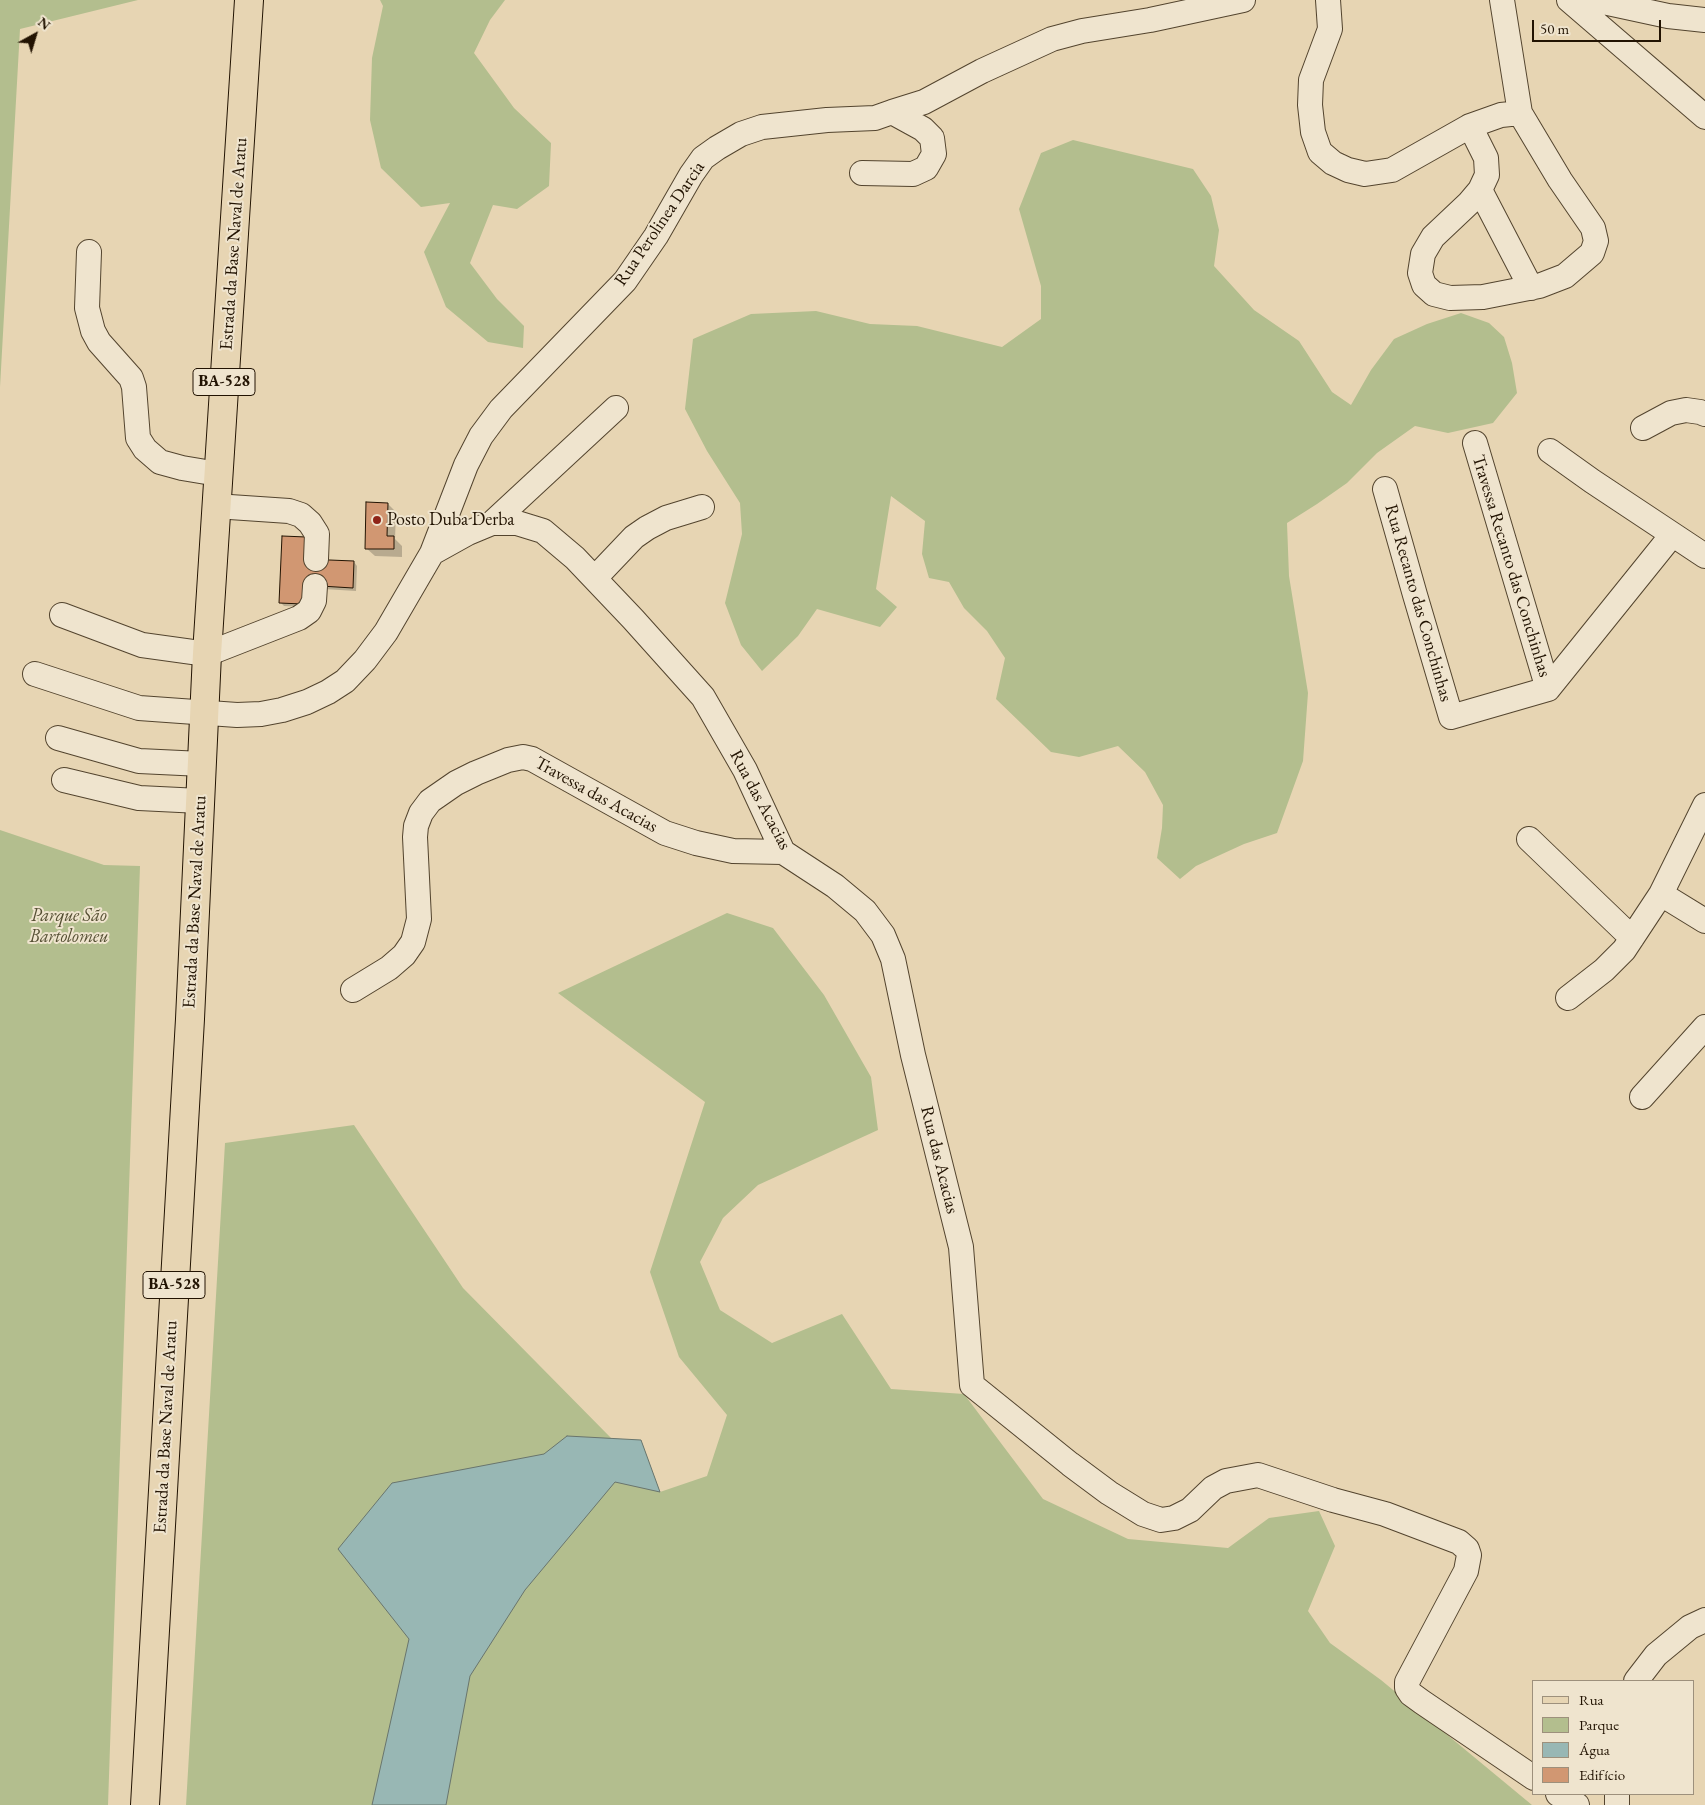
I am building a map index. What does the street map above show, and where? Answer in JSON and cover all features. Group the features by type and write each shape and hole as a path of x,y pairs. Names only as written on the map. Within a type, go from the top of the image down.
{"main road":[{"name":"Estrada da Base Naval de Aratu","path":"145,1805 189,1029 206,654 249,0"}],"street":[{"name":"Rua Perolinea Darcia","path":"35,674 139,708 204,713 261,714 307,702 328,692 345,681 365,660 386,632 432,553 466,465 481,436 501,409 625,281 656,236 691,175 703,158 741,134 762,127 827,120 875,118 924,102 982,71 1052,39 1082,31 1150,20 1243,0"},
{"path":"1328,0 1330,29 1311,80 1310,104 1312,132 1320,152 1333,163 1348,170 1365,174 1380,174 1410,162 1470,126 1501,115 1520,113"},
{"path":"1470,126 1486,158 1487,175 1480,190 1433,237 1423,254 1420,273 1424,286 1434,294 1450,298 1483,297 1531,288 1565,276 1592,253 1596,240 1593,228 1560,180 1520,113 1502,0"},
{"path":"1569,0 1705,117"},
{"path":"1594,0 1668,16 1705,20"},
{"path":"862,173 913,174 926,168 934,154 932,138 923,129 892,112"},
{"path":"1480,190 1531,288"},
{"path":"89,252 87,308 93,331 99,342 132,378 138,438 145,449 167,465 218,474"},
{"path":"492,523 616,408"},
{"path":"1643,428 1671,413 1686,410 1705,414"},
{"name":"Travessa Recanto das Conchinhas","path":"1475,444 1548,690"},
{"path":"1550,451 1705,556"},
{"name":"Rua Recanto das Conchinhas","path":"1386,489 1414,595 1451,718 1548,690"},
{"path":"215,506 289,511 301,515 310,523 316,534 316,559"},
{"path":"595,578 634,537 647,528 666,518 702,507"},
{"name":"Rua das Acacias","path":"432,553 468,533 492,523 517,523 543,531 575,558 703,697 745,770 783,852 835,886 865,911 883,935 894,959 913,1055 961,1247 972,1385 1109,1493 1143,1514 1161,1520 1174,1518 1190,1510 1212,1488 1226,1482 1258,1475 1333,1500 1384,1514 1460,1542 1467,1549 1469,1555 1466,1571 1407,1682 1406,1688 1422,1702 1532,1777"},
{"path":"1548,690 1672,535"},
{"path":"62,615 142,645 206,654 299,618 308,611 314,601 315,586"},
{"path":"58,738 139,761 202,764"},
{"name":"Travessa das Acacias","path":"353,990 389,968 404,954 413,942 419,919 414,838 421,813 430,801 456,784 476,773 508,760 523,757 532,759 665,833 696,843 733,851 783,852"},
{"path":"64,780 139,798 200,801"},
{"path":"1568,998 1604,970 1624,950 1661,894 1705,805"},
{"path":"1529,840 1632,938"},
{"path":"1661,894 1705,921"},
{"path":"1642,1097 1705,1027"},
{"path":"1637,1680 1656,1655 1690,1627 1705,1620"},
{"path":"1560,1795 1577,1805"}],"green space":[{"path":"0,0 138,0 20,29 0,387"},
{"path":"380,0 505,0 490,20 474,53 514,108 551,143 549,186 517,209 493,205 470,263 497,299 524,326 523,348 488,342 446,307 424,252 450,203 421,207 381,168 370,120 372,58 383,6"},
{"path":"1073,140 1193,169 1211,196 1219,230 1214,266 1254,310 1299,341 1332,392 1351,405 1371,370 1394,339 1427,324 1461,313 1489,323 1504,337 1512,363 1517,393 1493,423 1448,433 1415,426 1377,453 1347,483 1287,523 1289,576 1308,693 1303,761 1277,833 1244,844 1196,866 1180,879 1157,858 1162,828 1163,805 1145,772 1118,746 1079,757 1051,752 996,699 1005,658 987,631 964,608 949,582 929,578 922,554 925,521 891,496 876,589 897,607 880,627 817,609 798,636 762,671 741,645 725,603 742,534 740,503 707,451 685,409 693,339 751,314 816,311 870,324 917,326 1002,347 1041,319 1041,286 1019,209 1041,153"},
{"name":"Parque São Bartolomeu","path":"0,830 104,865 140,866 108,1805 0,1805"},
{"path":"727,913 773,928 824,995 871,1077 878,1130 758,1185 723,1218 700,1262 720,1310 772,1343 842,1314 891,1389 964,1394 1043,1499 1128,1539 1228,1548 1269,1518 1319,1511 1335,1546 1308,1611 1330,1643 1381,1680 1532,1805 186,1805 225,1143 354,1125 463,1288 612,1439 641,1440 660,1492 707,1476 727,1415 679,1357 650,1272 705,1102 558,993"}],"water":[{"path":"567,1436 641,1440 660,1492 615,1482 525,1590 470,1676 446,1805 372,1805 409,1639 338,1549 392,1483 544,1454"}],"building":[{"name":"Posto Duba Derba","path":"366,502 388,503 387,536 394,536 394,549 365,549"},
{"path":"282,536 306,537 305,559 354,561 353,588 304,585 303,604 279,603"}],"place":[{"name":"Posto Duba Derba","path":"377,520"}]}
